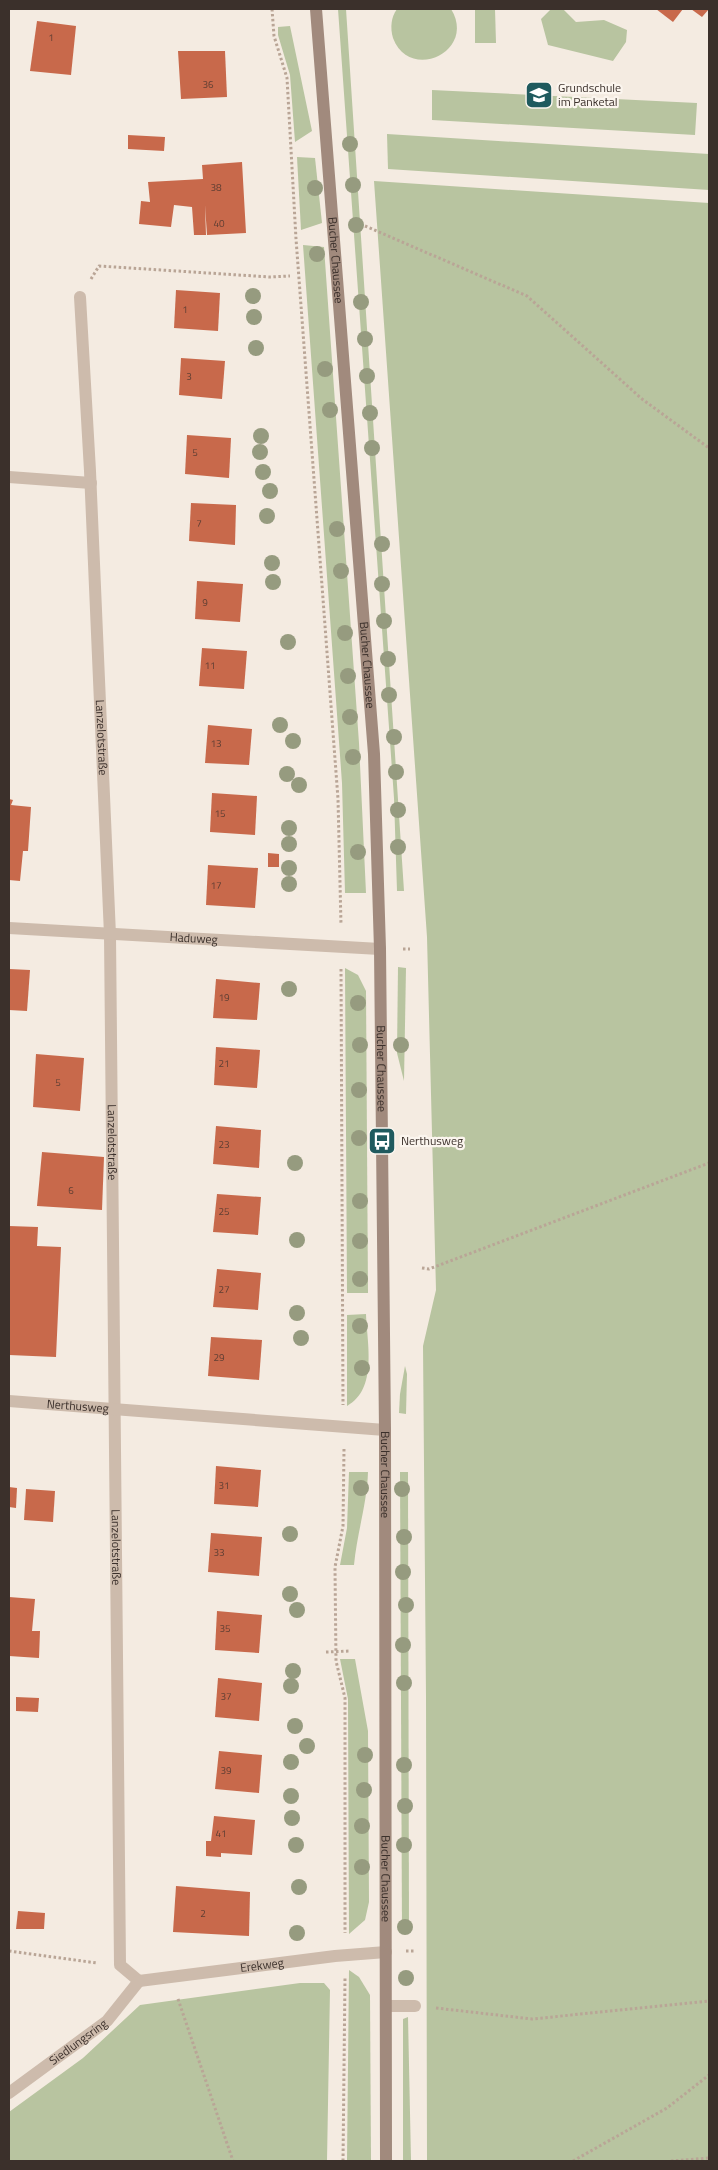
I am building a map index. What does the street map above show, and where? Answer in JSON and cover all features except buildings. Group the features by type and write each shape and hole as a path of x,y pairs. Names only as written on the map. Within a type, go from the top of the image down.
{"main road":[{"name":"Bucher Chaussee","path":"316,9 374,754 380,949 385,1430 386,2161"}],"street":[{"name":"Lanzelotstraße","path":"80,296 91,483 110,935 120,1965"},
{"path":"9,478 91,483"},
{"name":"Haduweg","path":"9,928 380,949"},
{"name":"Nerthusweg","path":"9,1401 385,1430"},
{"name":"Erekweg","path":"139,1981 345,1954 386,1952"},
{"path":"120,1965 139,1981"},
{"name":"Siedlungsring","path":"9,2093 107,2021 139,1981"},
{"path":"387,2006 415,2006"}],"path":[{"path":"272,9 274,36 286,78 296,239 338,799 341,946 344,1460 343,1526 335,1567 336,1661 345,1698 343,2161"},
{"path":"364,226 527,296 642,399 709,448"},
{"path":"80,296 99,266 270,277 290,276"},
{"path":"413,1139 419,1138"},
{"path":"422,1268 429,1269 709,1163"},
{"path":"326,1652 350,1651"},
{"path":"9,1951 120,1965"},
{"path":"177,1996 233,2161"},
{"path":"415,2006 532,2018 709,2001"},
{"path":"573,2161 667,2108 709,2075"},
{"path":"671,2161 709,2158"}],"green space":[{"path":"338,9 346,9 404,891 397,891 394,798"},
{"path":"397,9 451,9 457,24 455,38 449,48 438,56 426,60 413,58 401,51 393,38 392,30 392,19"},
{"path":"475,9 495,9 496,43 475,43"},
{"path":"551,9 563,9 576,22 604,20 627,30 626,42 613,61 548,45 541,19"},
{"path":"290,26 312,131 295,142 290,75 278,35 278,27"},
{"path":"432,90 697,103 695,135 432,120"},
{"path":"387,134 709,154 709,190 388,169"},
{"path":"297,157 315,158 322,223 301,230"},
{"path":"374,181 709,203 709,2161 427,2161 423,1346 436,1290 427,937"},
{"path":"303,245 324,247 359,743 366,893 345,893 342,783"},
{"path":"398,967 406,968 404,1081 397,1053"},
{"path":"345,968 358,975 366,991 368,1293 347,1293"},
{"path":"366,1314 369,1351 367,1377 363,1389 357,1398 347,1406 347,1315"},
{"path":"405,1366 407,1374 406,1414 399,1413"},
{"path":"349,1472 368,1472 367,1484 354,1565 340,1565 347,1528"},
{"path":"400,1472 408,1472 409,1931 402,1931"},
{"path":"340,1659 355,1659 368,1731 369,1902 365,1920 349,1934 348,1699"},
{"path":"349,1970 359,1977 370,1995 371,2161 347,2161"},
{"path":"300,1983 324,1983 330,1990 327,2161 9,2161 9,2112 83,2058 140,2005"},
{"path":"408,2017 411,2161 403,2161 403,2019"}],"place":[{"name":"Grundschule im Panketal","path":"539,95"},
{"name":"Nerthusweg","path":"382,1141"}]}
